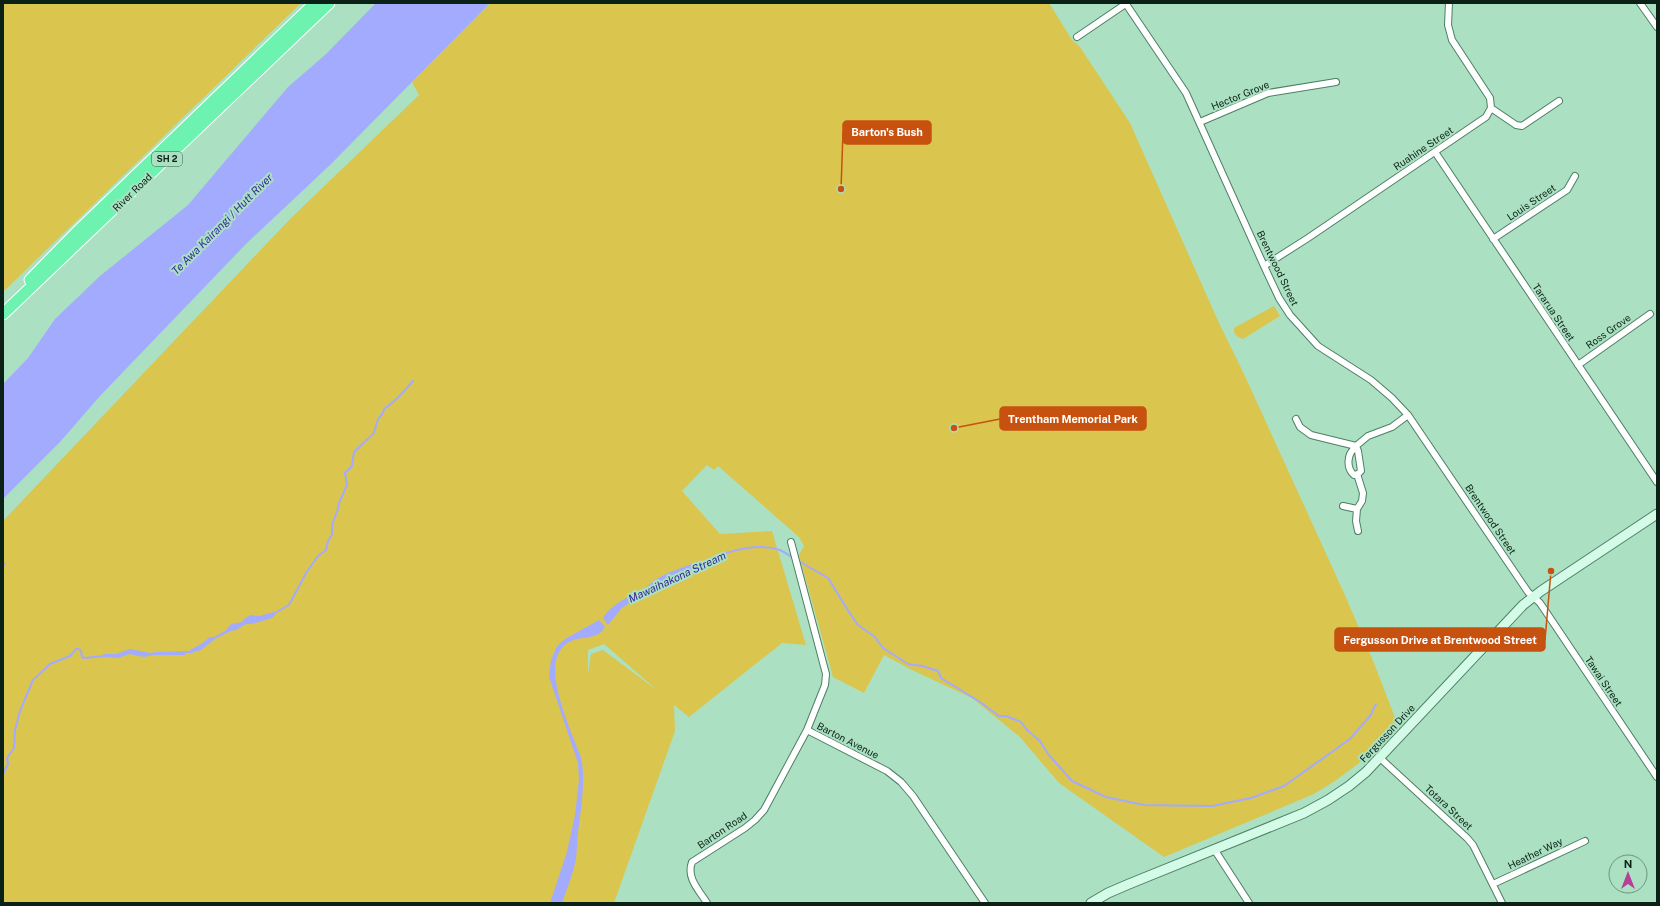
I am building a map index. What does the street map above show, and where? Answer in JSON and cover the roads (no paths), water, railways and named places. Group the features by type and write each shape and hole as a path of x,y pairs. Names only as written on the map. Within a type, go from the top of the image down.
{"highway":[{"name":"River Road","path":"3,304 29,281 76,233 315,3"},
{"name":"River Road","path":"3,314 52,269 329,3"}],"main road":[{"name":"Fergusson Drive","path":"1091,903 1108,893 1304,813 1328,800 1349,786 1380,758 1515,613 1534,596 1657,514"}],"street":[{"path":"1076,37 1126,3"},
{"name":"Brentwood Street","path":"1126,3 1186,93 1264,266 1279,298 1290,315 1311,340 1326,352 1377,384 1408,415 1528,592 1534,596"},
{"path":"1449,3 1448,25 1452,40 1488,93 1491,108 1516,125 1522,126 1559,101"},
{"path":"1640,3 1657,27"},
{"name":"Hector Grove","path":"1200,122 1268,93 1336,82"},
{"name":"Ruahine Street","path":"1264,266 1482,120 1486,117 1491,108"},
{"name":"Tararua Street","path":"1435,152 1657,482"},
{"name":"Louis Street","path":"1493,239 1567,190 1575,176"},
{"name":"Ross Grove","path":"1578,364 1650,314"},
{"path":"1357,474 1354,475 1351,472 1349,456 1351,451 1368,436 1392,427 1408,415"},
{"path":"1296,419 1300,427 1311,435 1356,447"},
{"path":"1356,447 1361,471 1357,474"},
{"path":"1357,474 1363,493 1362,501 1357,509 1356,521 1358,531"},
{"path":"1343,506 1357,509"},
{"name":"Barton Avenue","path":"791,542 826,674 825,685 807,730 887,771 901,782 913,796 985,903"},
{"name":"Tawai Street","path":"1534,596 1657,777"},
{"name":"Barton Road","path":"708,903 691,878 689,870 692,862 745,828 764,810 807,730"},
{"name":"Totara Street","path":"1380,758 1473,845 1501,903"},
{"name":"Heather Way","path":"1493,884 1585,841"},
{"path":"1214,849 1249,903"}],"water":[{"name":"Te Awa Kairangi / Hutt River","path":"376,3 490,3 330,165 246,244 100,396 60,442 3,499 3,384 28,358 55,319 100,276 188,205 288,87 325,55"},
{"path":"695,563 698,570 665,583 628,604 622,608 608,625 603,618 615,605 660,577 674,570"},
{"path":"274,612 275,615 272,618 252,624 246,624 215,639 201,650 190,653 190,650 210,637 214,637 225,631 231,624 242,622 245,618 251,615 259,616"},
{"path":"599,620 605,627 601,633 568,643 562,648 557,657 555,666 555,677 560,701 582,760 583,779 576,859 562,903 550,903 567,852 575,815 579,780 578,763 549,677 551,660 557,646 565,639"},
{"path":"130,649 151,653 185,651 185,655 154,655 144,657 129,654 119,658 103,657 103,654 116,654"}],"waterway":[{"path":"273,614 289,605 306,573 318,556 326,550 328,541 332,535 332,525 339,503 347,485 345,473 352,466 354,452 374,433 378,419 383,413 384,409 400,396 413,381"},
{"name":"Mawaihakona Stream","path":"695,566 725,553 758,547 780,550 793,558"},
{"name":"Mawaihakona Stream","path":"797,560 828,578 858,625 875,637 883,648 908,664 922,666 938,671 941,678 980,702 999,716 1006,716 1021,722 1027,730 1040,741 1048,754 1072,781 1106,797 1144,805 1212,806 1251,798 1284,786 1350,739 1370,716 1376,704"},
{"path":"3,774 8,764 7,758 14,748 15,730 20,711 33,680 50,664 70,656 76,649 81,651 82,657 84,658 104,656"},
{"path":"183,652 192,652"}],"place":[{"name":"Barton's Bush","path":"841,189"},
{"name":"Trentham Memorial Park","path":"954,428"},
{"name":"Fergusson Drive at Brentwood Street","path":"1551,571"}]}
